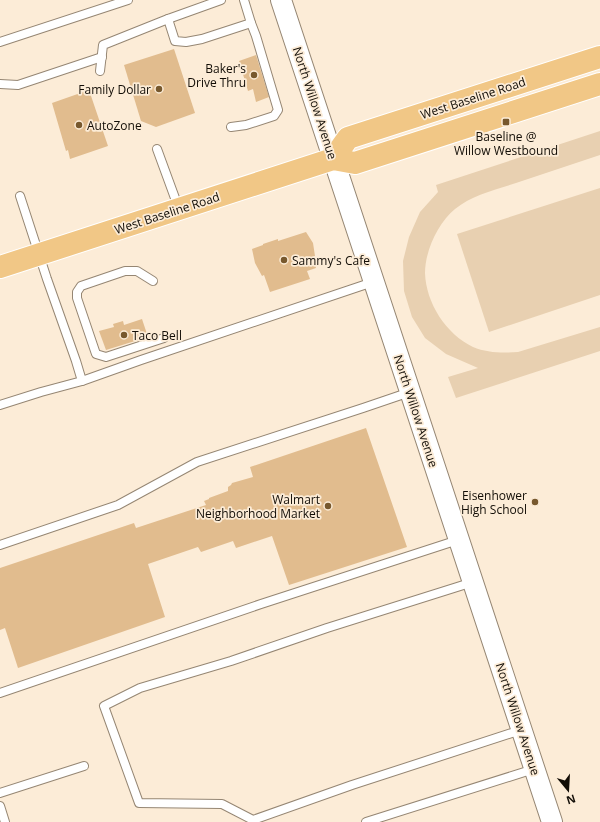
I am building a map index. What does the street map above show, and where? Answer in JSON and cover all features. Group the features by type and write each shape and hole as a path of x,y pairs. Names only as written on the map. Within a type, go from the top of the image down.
{"main road":[{"name":"West Baseline Road","path":"333,159 348,138 600,57"},
{"name":"West Baseline Road","path":"0,267 333,159 355,163 600,84"}],"street":[{"name":"North Willow Avenue","path":"281,0 552,822"}],"lane":[{"path":"0,42 128,0"},
{"path":"100,71 103,45 221,0"},
{"path":"231,127 246,125 274,116 278,110 244,0"},
{"path":"168,19 175,41 186,42 202,39 251,23"},
{"path":"0,84 18,85 102,57"},
{"path":"157,149 179,209"},
{"path":"20,196 82,381"},
{"path":"153,281 137,271 125,271 80,286 77,292 77,298 96,354 106,357 164,338"},
{"path":"0,405 82,381 373,282"},
{"path":"0,545 118,505 197,462 410,392"},
{"path":"0,693 261,604 459,540"},
{"path":"473,582 327,628 230,661 140,688 104,706 139,803 222,804 253,820 359,783 521,730"},
{"path":"0,794 84,766"},
{"path":"366,822 534,769"},
{"path":"0,806 5,822"}],"shaded area":[{"path":"600,131 600,155 484,193 455,209 443,222 434,238 427,256 425,273 429,295 439,316 454,334 473,347 495,352 518,352 600,327 600,351 456,398 448,377 478,368 446,354 425,338 412,317 404,291 403,261 409,237 420,212 438,192 436,185"},
{"path":"600,188 600,295 489,332 457,234"}],"building":[{"name":"Family Dollar","path":"174,49 195,113 156,127 141,121 124,65"},
{"name":"Baker's Drive Thru","path":"256,55 269,97 256,102 253,89 248,91 239,61"},
{"name":"AutoZone","path":"89,90 108,146 70,159 68,150 66,151 52,103"},
{"name":"Sammy's Cafe","path":"306,232 313,243 315,256 313,257 316,268 307,271 310,279 270,292 264,275 262,276 255,263 252,249 278,239 278,241"},
{"name":"Taco Bell","path":"142,319 148,337 106,350 99,331 114,327 113,324 123,321 124,325"},
{"path":"366,428 407,547 289,585 272,536 236,548 233,541 201,552 198,547 148,564 165,617 18,668 5,628 0,630 0,568 134,523 136,528 206,505 204,501 228,491 228,487 232,483 253,477 250,467"}],"place":[{"name":"Baker's Drive Thru","path":"254,75"},
{"name":"Family Dollar","path":"159,89"},
{"name":"Baseline @ Willow Westbound","path":"506,122"},
{"name":"AutoZone","path":"79,125"},
{"name":"Sammy's Cafe","path":"284,260"},
{"name":"Taco Bell","path":"124,335"},
{"name":"Eisenhower High School","path":"535,502"},
{"name":"Walmart Neighborhood Market","path":"328,506"}]}
